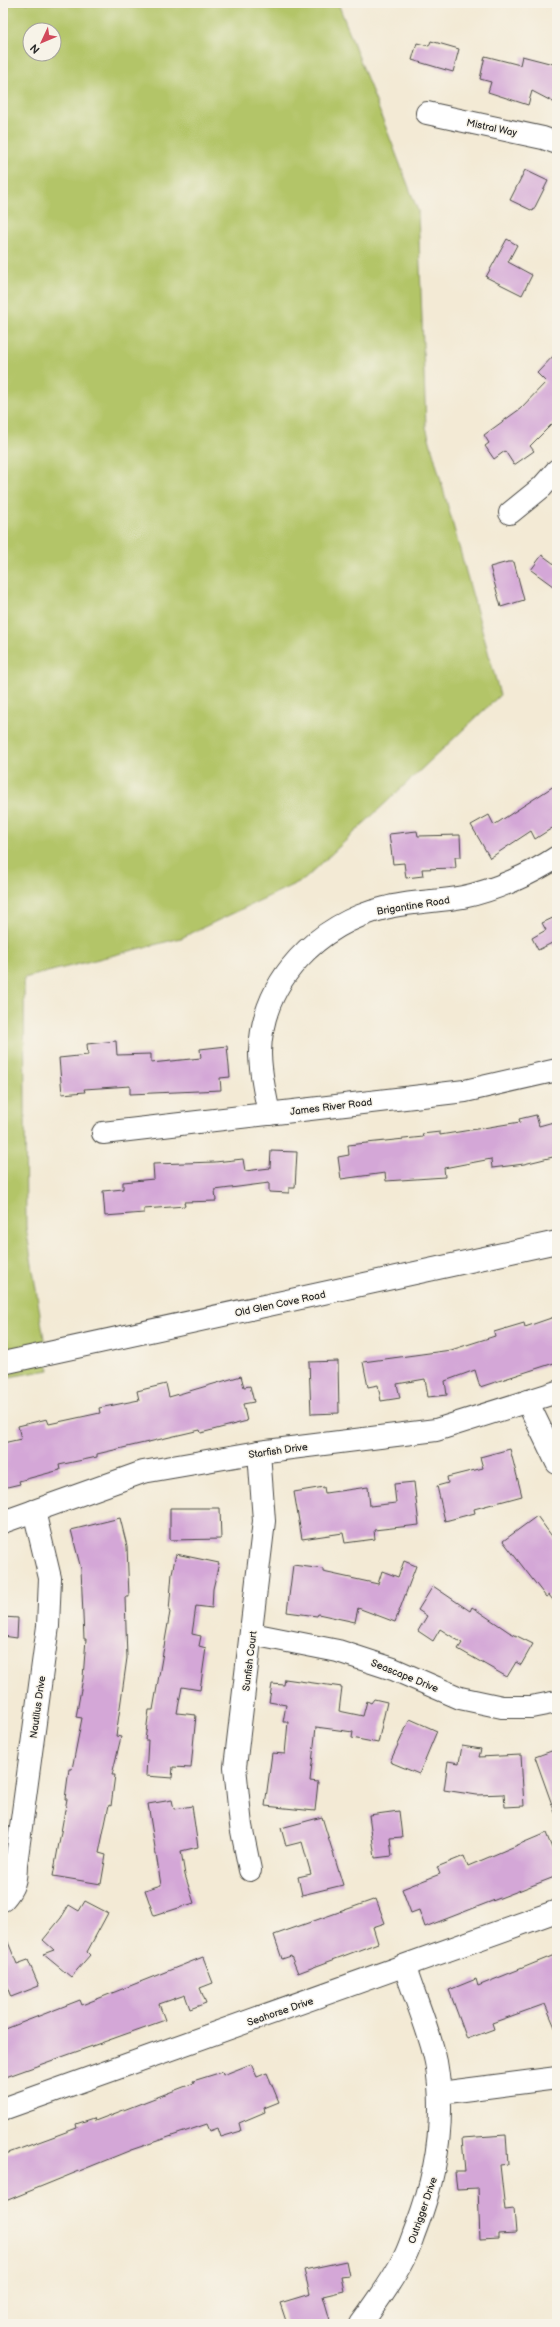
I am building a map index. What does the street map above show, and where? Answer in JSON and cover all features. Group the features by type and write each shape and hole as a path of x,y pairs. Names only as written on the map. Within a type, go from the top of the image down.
{"street":[{"name":"Mistral Way","path":"426,113 543,138 557,143"},
{"path":"510,513 542,487 557,470"},
{"name":"Brigantine Road","path":"269,1114 261,1078 260,1051 264,1022 271,997 294,963 313,943 356,916 386,907 463,897 492,889 557,857"},
{"name":"James River Road","path":"103,1133 465,1091 557,1070"},
{"name":"Old Glen Cove Road","path":"3,1363 557,1242"},
{"name":"Starfish Drive","path":"3,1522 143,1472 259,1452 436,1430 557,1392"},
{"path":"527,1401 557,1463"},
{"name":"Sunfish Court","path":"250,1870 241,1826 235,1767 252,1634 264,1521 259,1452"},
{"name":"Nautilus Drive","path":"3,1900 12,1891 16,1882 16,1864 48,1626 50,1578 34,1511"},
{"name":"Seascape Drive","path":"252,1634 338,1651 393,1669 460,1698 502,1707 531,1707 557,1702"},
{"name":"Seahorse Drive","path":"3,2108 405,1967 557,1911"},
{"name":"Outrigger Drive","path":"361,2324 386,2290 405,2257 426,2203 439,2144 440,2093 435,2060 405,1967"},
{"path":"440,2093 557,2078"}],"green space":[{"path":"3,3 338,3 418,211 426,427 500,695 305,879 181,938 24,978 26,1227 49,1370 3,1378"}],"building":[{"path":"431,41 459,49 453,72 412,60 417,43 429,46"},
{"path":"485,56 520,65 522,56 557,65 557,104 532,91 528,105 488,92 491,82 480,79"},
{"path":"525,170 548,181 533,211 510,200"},
{"path":"507,239 517,245 508,262 532,275 522,295 486,277"},
{"path":"557,352 557,419 530,446 534,451 514,465 505,451 494,459 485,446 489,443 484,435 520,409 546,382 537,373"},
{"path":"542,555 557,566 557,589 531,570"},
{"path":"508,562 514,562 524,600 501,607 490,567"},
{"path":"557,784 557,825 535,839 531,831 490,858 471,825 489,815 494,825"},
{"path":"417,831 418,836 460,835 461,857 455,857 456,868 422,869 423,876 406,878 404,863 393,864 389,834"},
{"path":"557,916 557,952 552,943 538,950 532,938 546,930 542,923"},
{"path":"116,1041 117,1055 151,1054 151,1063 201,1058 200,1049 227,1046 230,1077 220,1078 221,1090 130,1094 130,1086 84,1089 85,1092 62,1094 59,1058 88,1055 87,1044"},
{"path":"536,1115 539,1126 557,1121 557,1156 524,1164 492,1168 491,1159 444,1168 445,1177 386,1181 385,1173 341,1179 338,1157 349,1155 348,1145 423,1137 422,1134 440,1132 440,1135 520,1122 519,1119"},
{"path":"271,1151 297,1152 295,1188 289,1188 289,1193 269,1192 269,1183 215,1190 216,1201 184,1202 185,1206 144,1209 144,1213 105,1216 103,1191 123,1189 123,1182 154,1179 153,1164 215,1162 243,1159 245,1171 270,1168"},
{"path":"557,1316 557,1362 480,1387 475,1370 445,1381 447,1395 428,1397 425,1379 397,1384 400,1398 381,1401 378,1385 368,1387 363,1362 451,1350 495,1336 494,1332 524,1323 525,1327"},
{"path":"338,1361 339,1413 311,1414 309,1362"},
{"path":"241,1376 244,1387 250,1386 254,1402 243,1404 247,1421 201,1433 200,1430 97,1454 97,1457 59,1465 60,1470 19,1481 20,1484 3,1488 3,1443 21,1439 18,1426 47,1419 49,1424 100,1413 99,1408 139,1400 137,1391 166,1384 169,1397"},
{"path":"510,1449 522,1496 474,1509 475,1513 445,1521 437,1486 448,1483 447,1477 483,1468 480,1457"},
{"path":"414,1482 419,1525 374,1530 375,1539 345,1543 343,1533 302,1539 294,1492 324,1487 325,1493 368,1487 370,1506 396,1503 394,1484"},
{"path":"170,1508 220,1508 221,1539 170,1540"},
{"path":"537,1516 557,1543 557,1605 549,1595 546,1597 503,1541"},
{"path":"120,1518 127,1546 129,1597 125,1597 127,1658 116,1736 121,1737 112,1775 115,1775 111,1806 109,1805 99,1853 106,1855 101,1884 53,1876 67,1799 65,1799 69,1769 72,1769 82,1718 76,1717 83,1678 86,1639 84,1639 81,1569 71,1530"},
{"path":"176,1554 219,1563 213,1589 212,1608 196,1606 192,1634 201,1636 199,1646 206,1648 200,1690 182,1687 177,1713 196,1715 191,1768 173,1767 172,1778 146,1776 148,1740 145,1740 149,1710 153,1710 170,1612 172,1573"},
{"path":"404,1561 416,1566 395,1622 358,1608 355,1622 318,1614 317,1616 287,1612 293,1565 323,1569 323,1572 378,1584 382,1571 398,1577"},
{"path":"433,1586 470,1611 472,1607 509,1632 533,1644 521,1665 516,1662 507,1677 458,1649 462,1643 440,1629 433,1641 418,1631 427,1616 418,1610"},
{"path":"3,1617 18,1618 17,1638 3,1636"},
{"path":"285,1679 342,1687 339,1711 363,1716 367,1701 371,1703 374,1699 387,1702 378,1743 352,1738 353,1732 316,1727 310,1781 318,1782 315,1811 265,1806 272,1753 285,1754 288,1722 283,1722 286,1705 269,1702 272,1684 284,1685"},
{"path":"410,1719 437,1731 419,1774 390,1762"},
{"path":"462,1746 481,1749 479,1757 521,1755 524,1806 505,1807 504,1794 477,1795 444,1790 448,1761 459,1763"},
{"path":"557,1749 557,1813 555,1813 535,1757"},
{"path":"172,1800 174,1809 192,1806 198,1847 181,1851 185,1875 194,1903 154,1916 145,1890 161,1885 148,1804"},
{"path":"399,1811 402,1837 390,1838 392,1856 375,1858 369,1815"},
{"path":"322,1817 343,1885 302,1895 298,1877 311,1874 302,1842 286,1846 281,1828"},
{"path":"546,1833 557,1861 557,1876 425,1927 419,1910 411,1913 402,1889 440,1874 437,1867 464,1856 468,1866"},
{"path":"376,1899 385,1923 373,1927 378,1943 298,1973 291,1956 282,1959 274,1935"},
{"path":"85,1901 108,1913 87,1952 90,1955 71,1977 43,1954 54,1950 43,1940 61,1918 69,1905 79,1911"},
{"path":"3,1930 17,1964 28,1960 39,1986 11,1997 3,1977"},
{"path":"557,1954 557,2032 545,2004 492,2023 494,2029 467,2039 449,1990 476,1979 478,1986"},
{"path":"203,1957 213,1983 200,1988 206,2003 190,2009 185,1995 159,2004 165,2020 3,2078 3,2030 80,2000 82,2005"},
{"path":"251,2064 257,2077 267,2073 279,2102 264,2108 265,2112 239,2123 241,2131 221,2137 218,2128 210,2131 207,2124 131,2150 3,2202 3,2155 77,2128 76,2124 94,2118 95,2121 194,2083 193,2081 222,2072 223,2075"},
{"path":"506,2135 508,2164 500,2165 505,2210 514,2209 516,2233 499,2234 499,2239 480,2240 478,2188 457,2189 455,2172 465,2172 462,2138"},
{"path":"346,2261 349,2276 341,2277 344,2291 323,2296 330,2320 318,2324 287,2324 280,2303 310,2294 304,2270"}]}
